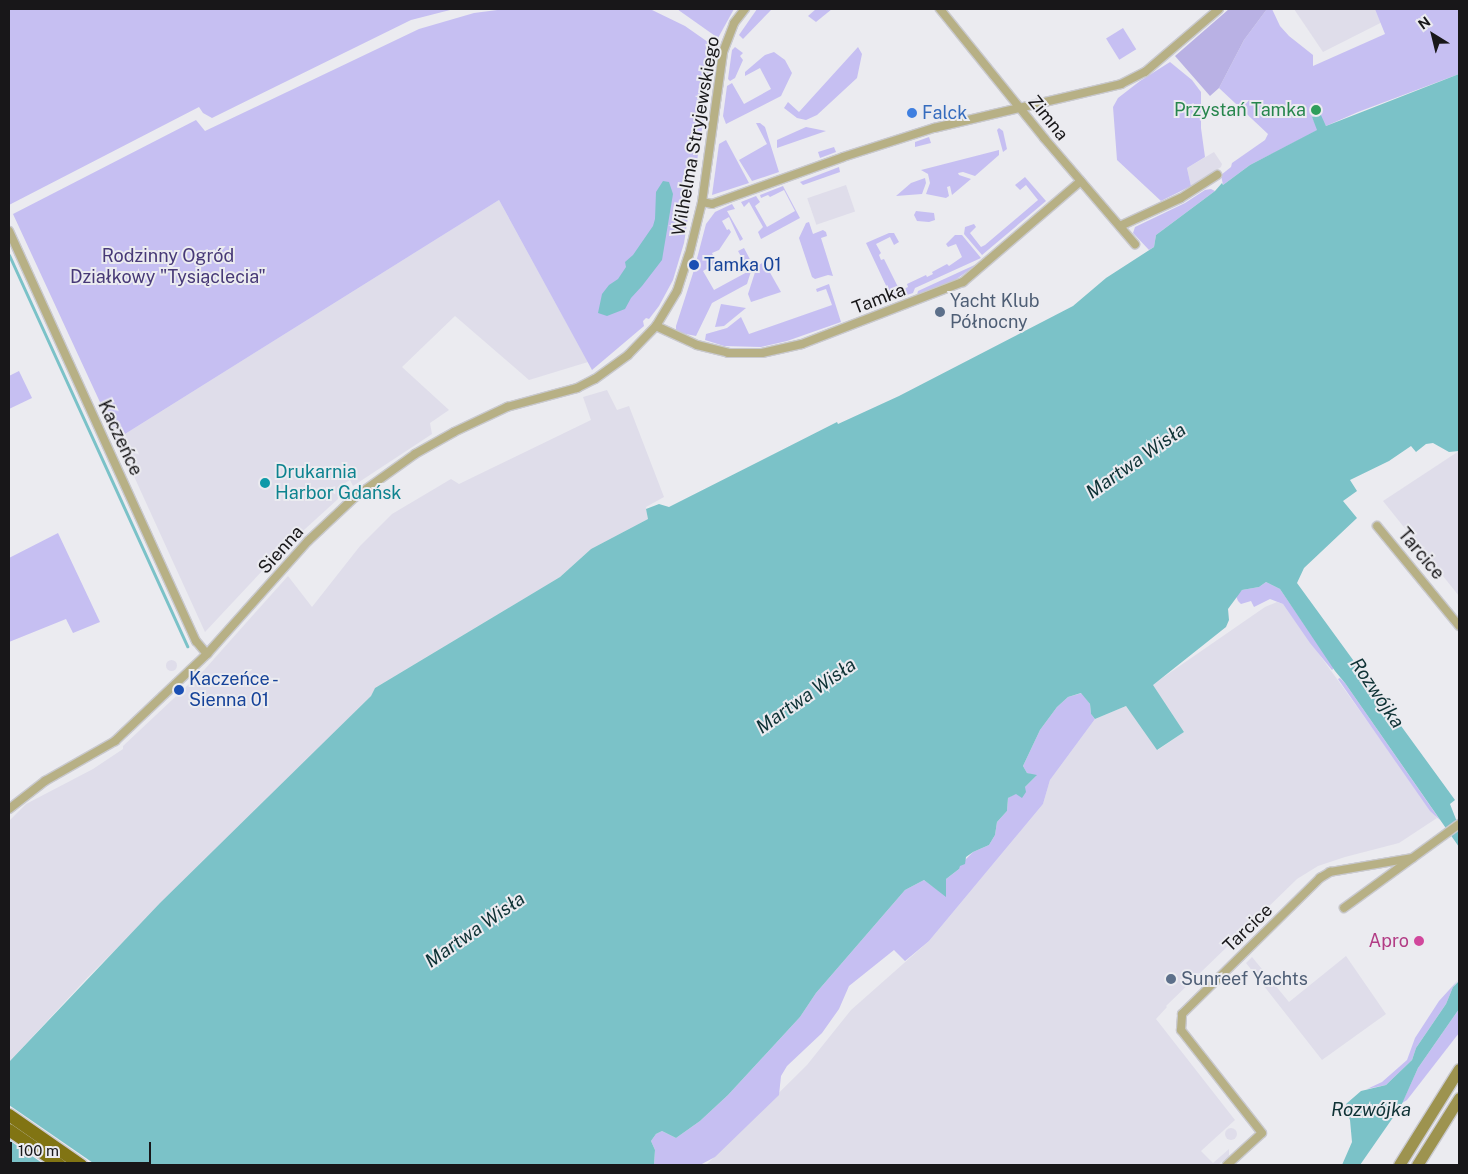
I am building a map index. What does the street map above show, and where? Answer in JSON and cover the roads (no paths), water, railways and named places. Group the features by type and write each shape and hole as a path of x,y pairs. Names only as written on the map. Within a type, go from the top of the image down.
{"highway":[{"path":"9,1115 81,1165"},
{"path":"9,1130 60,1165"}],"main road":[{"path":"1399,1165 1459,1069"},
{"path":"1417,1165 1459,1098"}],"street":[{"name":"Wilhelma Stryjewskiego","path":"656,326 677,291 702,202 723,52 730,31 745,9"},
{"name":"Zimna","path":"940,9 1135,244"},
{"path":"702,202 712,204 918,133 1121,84 1145,72 1219,9"},
{"path":"1120,226 1181,198 1217,175"},
{"name":"Tamka","path":"656,326 697,345 728,353 762,353 802,344 963,282 1081,180"},
{"name":"Kaczeńce","path":"9,231 196,642 207,654"},
{"name":"Sienna","path":"9,809 45,781 115,741 207,654 327,522 389,472 428,446 474,422 516,404 577,388 628,355 656,326"},
{"name":"Tarcice","path":"1377,526 1459,626"},
{"name":"Tarcice","path":"1344,908 1459,824"},
{"name":"Tarcice","path":"1227,1165 1262,1133 1180,1030 1182,1014 1320,878 1330,872 1412,858"}],"water":[{"name":"Martwa Wisła","path":"1459,74 1459,451 1449,452 1433,443 1426,444 1416,452 1411,446 1389,461 1350,480 1357,491 1343,501 1357,518 1304,568 1297,583 1455,800 1450,804 1459,827 1459,847 1335,671 1280,589 1266,582 1259,587 1242,590 1228,609 1229,620 1226,627 1153,685 1184,732 1157,750 1126,706 1095,719 1091,714 1090,704 1081,693 1068,697 1057,707 1040,730 1023,766 1027,773 1037,775 1025,787 1026,792 1022,798 1016,794 1008,798 1007,811 997,822 995,835 989,845 966,857 965,864 960,866 959,869 946,879 946,897 924,880 905,890 816,993 800,1017 728,1095 700,1121 676,1138 662,1131 656,1134 651,1141 655,1150 654,1165 9,1165 9,1062 160,903 371,696 375,688 560,577 591,549 648,519 646,509 659,504 669,507 837,422 838,424 899,396 1073,306 1106,278 1154,247 1156,235 1215,191 1222,183 1223,185 1250,165 1317,130 1312,117 1320,113 1326,126"},
{"path":"663,181 669,182 673,194 662,260 631,298 625,309 607,316 598,313 602,294 609,285 618,279 626,267 625,262 633,255 653,226 656,192"},
{"name":"Rozwójka","path":"1459,981 1459,1009 1418,1068 1401,1106 1360,1165 1342,1165 1352,1142 1346,1104 1361,1091 1386,1085 1412,1060 1416,1048 1446,1004 1453,987"}],"waterway":[{"path":"9,255 187,646"}],"place":[{"name":"Przystań Tamka","path":"1316,110"},
{"name":"Falck","path":"912,113"},
{"name":"Tamka 01","path":"694,265"},
{"name":"Yacht Klub Północny","path":"940,312"},
{"name":"Drukarnia Harbor Gdańsk","path":"265,483"},
{"name":"Kaczeńce - Sienna 01","path":"179,690"},
{"name":"Apro","path":"1419,941"},
{"name":"Sunreef Yachts","path":"1171,979"}],"park label":[{"name":"Rodzinny Ogród Działkowy \"Tysiąclecia\"","path":"168,267"}]}
